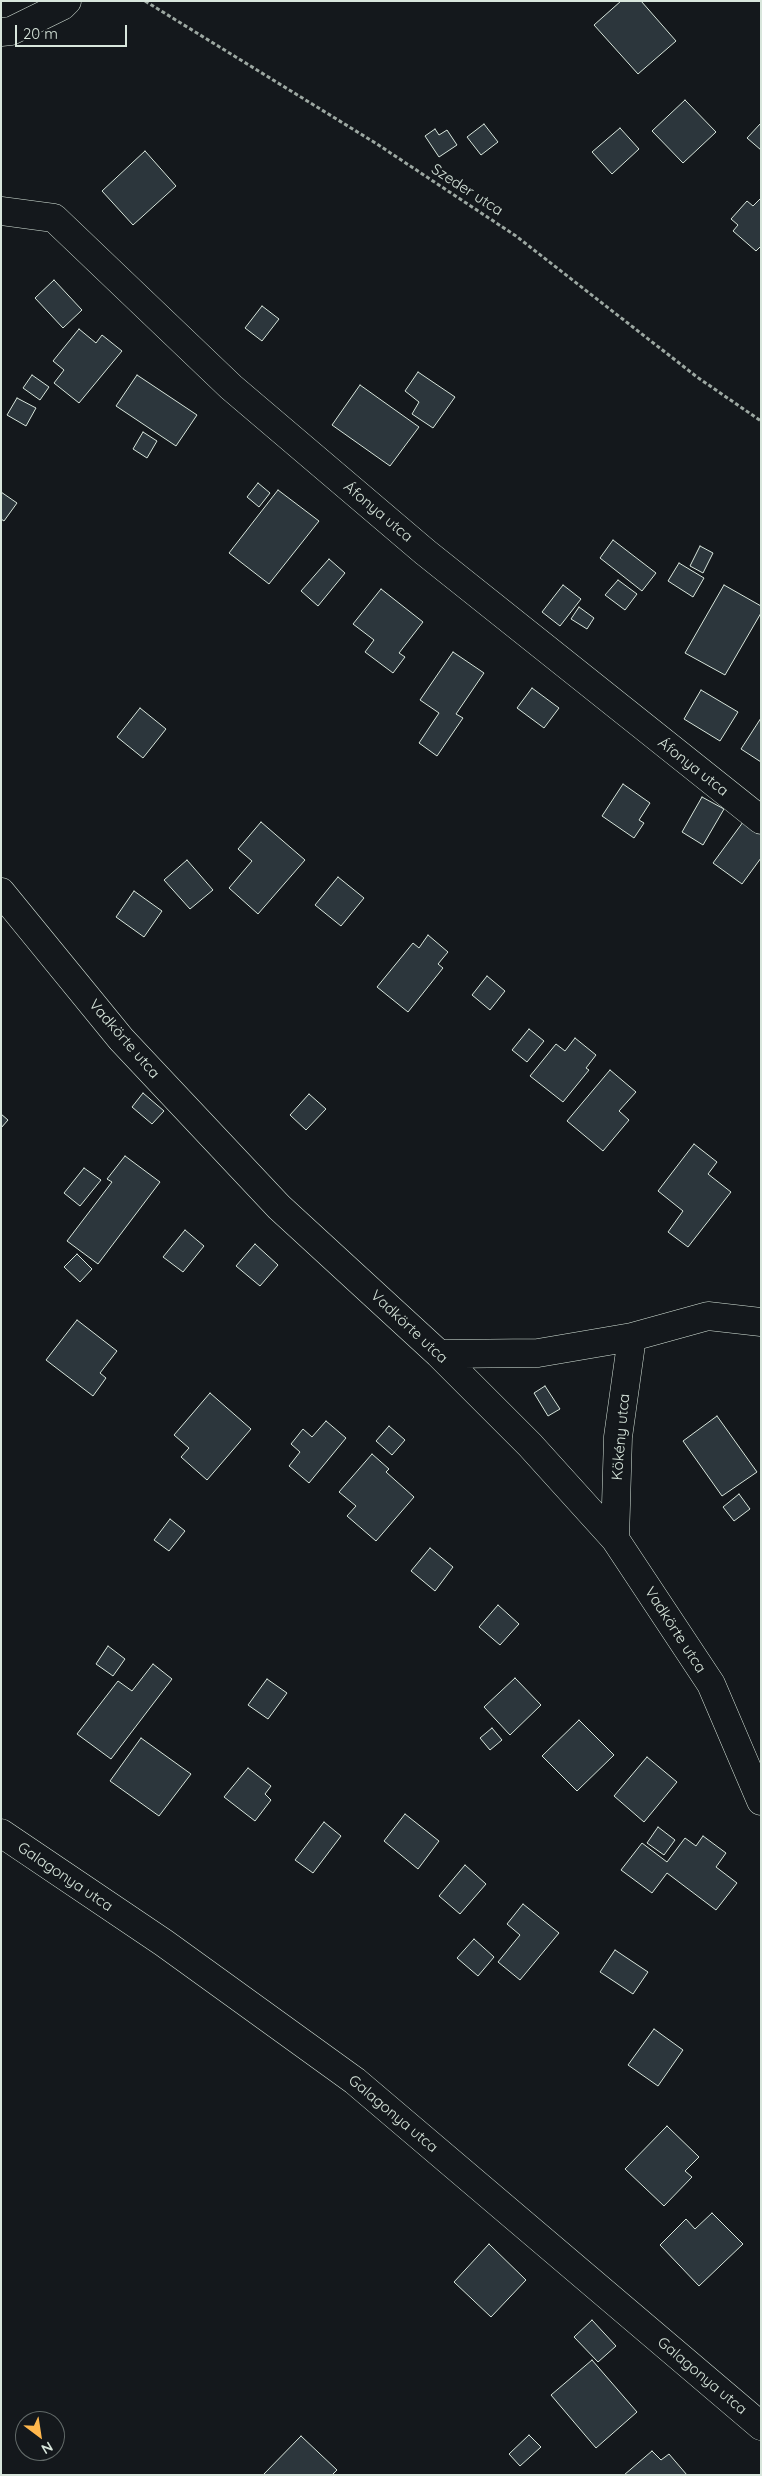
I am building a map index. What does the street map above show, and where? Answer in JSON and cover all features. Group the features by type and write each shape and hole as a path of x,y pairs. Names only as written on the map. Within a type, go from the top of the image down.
{"street":[{"path":"1,32 11,31 62,6 67,1"},
{"name":"Áfonya utca","path":"1,211 54,218 238,394 431,557 761,820"},
{"name":"Vadkörte utca","path":"1,892 121,1039 272,1200 439,1354 530,1445 615,1539 711,1684 761,1801"},
{"path":"439,1354 538,1352 632,1337 708,1316 761,1322"},
{"name":"Kökény utca","path":"615,1539 618,1437 632,1337"},
{"name":"Galagonya utca","path":"1,1833 164,1943 355,2081 761,2426"}],"path":[{"name":"Szeder utca","path":"145,1 377,144 516,236 697,376 761,421"}],"building":[{"path":"621,1 641,1 676,41 638,74 594,25"},
{"path":"685,100 716,132 683,163 652,131"},
{"path":"761,123 761,150 747,138"},
{"path":"484,124 498,142 481,155 467,137"},
{"path":"620,128 639,149 612,174 592,152"},
{"path":"435,129 439,135 447,130 457,145 439,157 425,136"},
{"path":"145,151 176,186 133,225 102,191"},
{"path":"761,198 761,246 756,251 733,231 738,225 731,219 747,201 753,206"},
{"path":"54,280 82,310 63,328 35,298"},
{"path":"262,306 279,319 262,341 245,328"},
{"path":"79,329 96,343 102,335 122,351 79,403 54,383 64,370 53,361"},
{"path":"418,372 455,397 433,428 412,414 419,402 405,391"},
{"path":"32,375 49,387 40,400 23,388"},
{"path":"137,375 197,415 176,446 116,406"},
{"path":"360,385 419,427 390,466 332,425"},
{"path":"17,398 36,408 26,426 7,415"},
{"path":"143,432 157,441 147,458 133,449"},
{"path":"258,483 270,493 259,507 247,497"},
{"path":"278,490 319,521 269,584 229,553"},
{"path":"1,492 17,503 4,521 1,519"},
{"path":"613,540 656,573 642,591 600,558"},
{"path":"700,546 713,553 703,573 690,566"},
{"path":"329,559 345,573 318,606 301,591"},
{"path":"679,563 704,578 693,597 668,581"},
{"path":"618,580 637,594 625,610 605,595"},
{"path":"563,585 581,599 560,626 542,612"},
{"path":"724,585 761,606 761,613 725,675 685,653"},
{"path":"381,589 423,622 399,653 405,657 393,673 365,652 374,640 353,624"},
{"path":"579,607 594,618 587,629 571,619"},
{"path":"453,652 484,673 456,714 463,718 437,756 419,743 439,713 420,700"},
{"path":"532,688 559,708 544,728 517,708"},
{"path":"701,690 738,712 720,741 684,719"},
{"path":"140,708 166,729 143,758 117,737"},
{"path":"761,718 761,762 741,749"},
{"path":"623,784 650,803 639,820 644,823 634,838 602,816"},
{"path":"702,797 724,809 703,845 682,832"},
{"path":"746,818 761,829 761,858 742,884 713,863"},
{"path":"261,822 305,860 258,914 229,888 252,861 238,849"},
{"path":"187,860 213,890 190,909 164,880"},
{"path":"338,877 364,898 341,926 315,905"},
{"path":"134,891 162,911 144,937 116,917"},
{"path":"428,935 448,952 438,964 443,968 408,1012 377,987 413,943 419,948"},
{"path":"487,976 505,991 490,1010 472,995"},
{"path":"529,1029 544,1041 527,1062 512,1050"},
{"path":"575,1038 596,1055 586,1068 589,1070 563,1102 530,1076 556,1044 565,1051"},
{"path":"610,1070 636,1092 619,1111 629,1120 603,1151 567,1121"},
{"path":"143,1093 164,1111 152,1124 132,1107"},
{"path":"309,1094 326,1109 306,1130 290,1115"},
{"path":"1,1114 8,1120 1,1128"},
{"path":"694,1144 717,1162 708,1174 731,1192 688,1247 668,1232 683,1211 658,1191"},
{"path":"125,1156 160,1182 98,1264 67,1241 112,1182 107,1179"},
{"path":"84,1168 101,1180 80,1206 64,1193"},
{"path":"185,1230 204,1246 183,1272 163,1257"},
{"path":"255,1244 278,1265 260,1286 236,1266"},
{"path":"77,1254 92,1269 80,1282 64,1267"},
{"path":"77,1320 117,1351 100,1373 106,1378 93,1396 46,1360"},
{"path":"545,1386 560,1409 548,1416 534,1393"},
{"path":"210,1393 251,1429 207,1480 181,1457 189,1448 174,1435"},
{"path":"717,1416 757,1472 722,1496 683,1441"},
{"path":"326,1421 346,1438 309,1483 289,1466 300,1452 291,1444 303,1429 312,1437"},
{"path":"389,1426 405,1440 392,1455 376,1441"},
{"path":"372,1454 389,1469 386,1472 414,1497 376,1541 347,1516 356,1506 339,1492"},
{"path":"739,1494 750,1509 734,1521 723,1507"},
{"path":"170,1519 185,1531 169,1551 154,1540"},
{"path":"430,1548 453,1567 435,1591 411,1571"},
{"path":"498,1605 519,1624 500,1645 479,1627"},
{"path":"108,1646 125,1659 113,1676 96,1664"},
{"path":"153,1664 172,1679 111,1759 77,1734 118,1681 132,1691"},
{"path":"515,1678 541,1705 510,1735 484,1707"},
{"path":"267,1679 287,1693 268,1719 248,1705"},
{"path":"579,1720 614,1755 577,1791 542,1756"},
{"path":"492,1728 502,1740 490,1750 480,1738"},
{"path":"141,1738 191,1774 159,1816 110,1781"},
{"path":"647,1757 677,1782 644,1822 614,1796"},
{"path":"248,1768 271,1786 265,1794 271,1800 255,1821 224,1797"},
{"path":"405,1814 439,1841 418,1869 384,1841"},
{"path":"324,1822 341,1836 313,1873 295,1860"},
{"path":"658,1827 675,1840 664,1855 647,1843"},
{"path":"703,1836 726,1853 716,1867 737,1883 716,1910 667,1873 652,1893 621,1870 642,1843 667,1862 685,1838 696,1846"},
{"path":"465,1865 486,1884 460,1914 439,1896"},
{"path":"523,1904 559,1933 520,1980 498,1962 520,1935 507,1924"},
{"path":"474,1939 494,1957 478,1976 457,1958"},
{"path":"615,1950 648,1972 633,1994 600,1972"},
{"path":"654,2029 683,2050 658,2086 628,2065"},
{"path":"667,2126 699,2157 685,2171 692,2177 664,2206 625,2169"},
{"path":"712,2213 743,2244 699,2286 660,2245 686,2219 695,2229"},
{"path":"489,2244 526,2280 491,2317 454,2282"},
{"path":"592,2320 616,2346 598,2362 574,2337"},
{"path":"592,2360 637,2412 596,2448 551,2395"},
{"path":"529,2435 541,2447 520,2466 509,2454"},
{"path":"301,2436 337,2470 332,2475 263,2475"},
{"path":"652,2451 661,2460 669,2454 687,2475 624,2475"}]}
